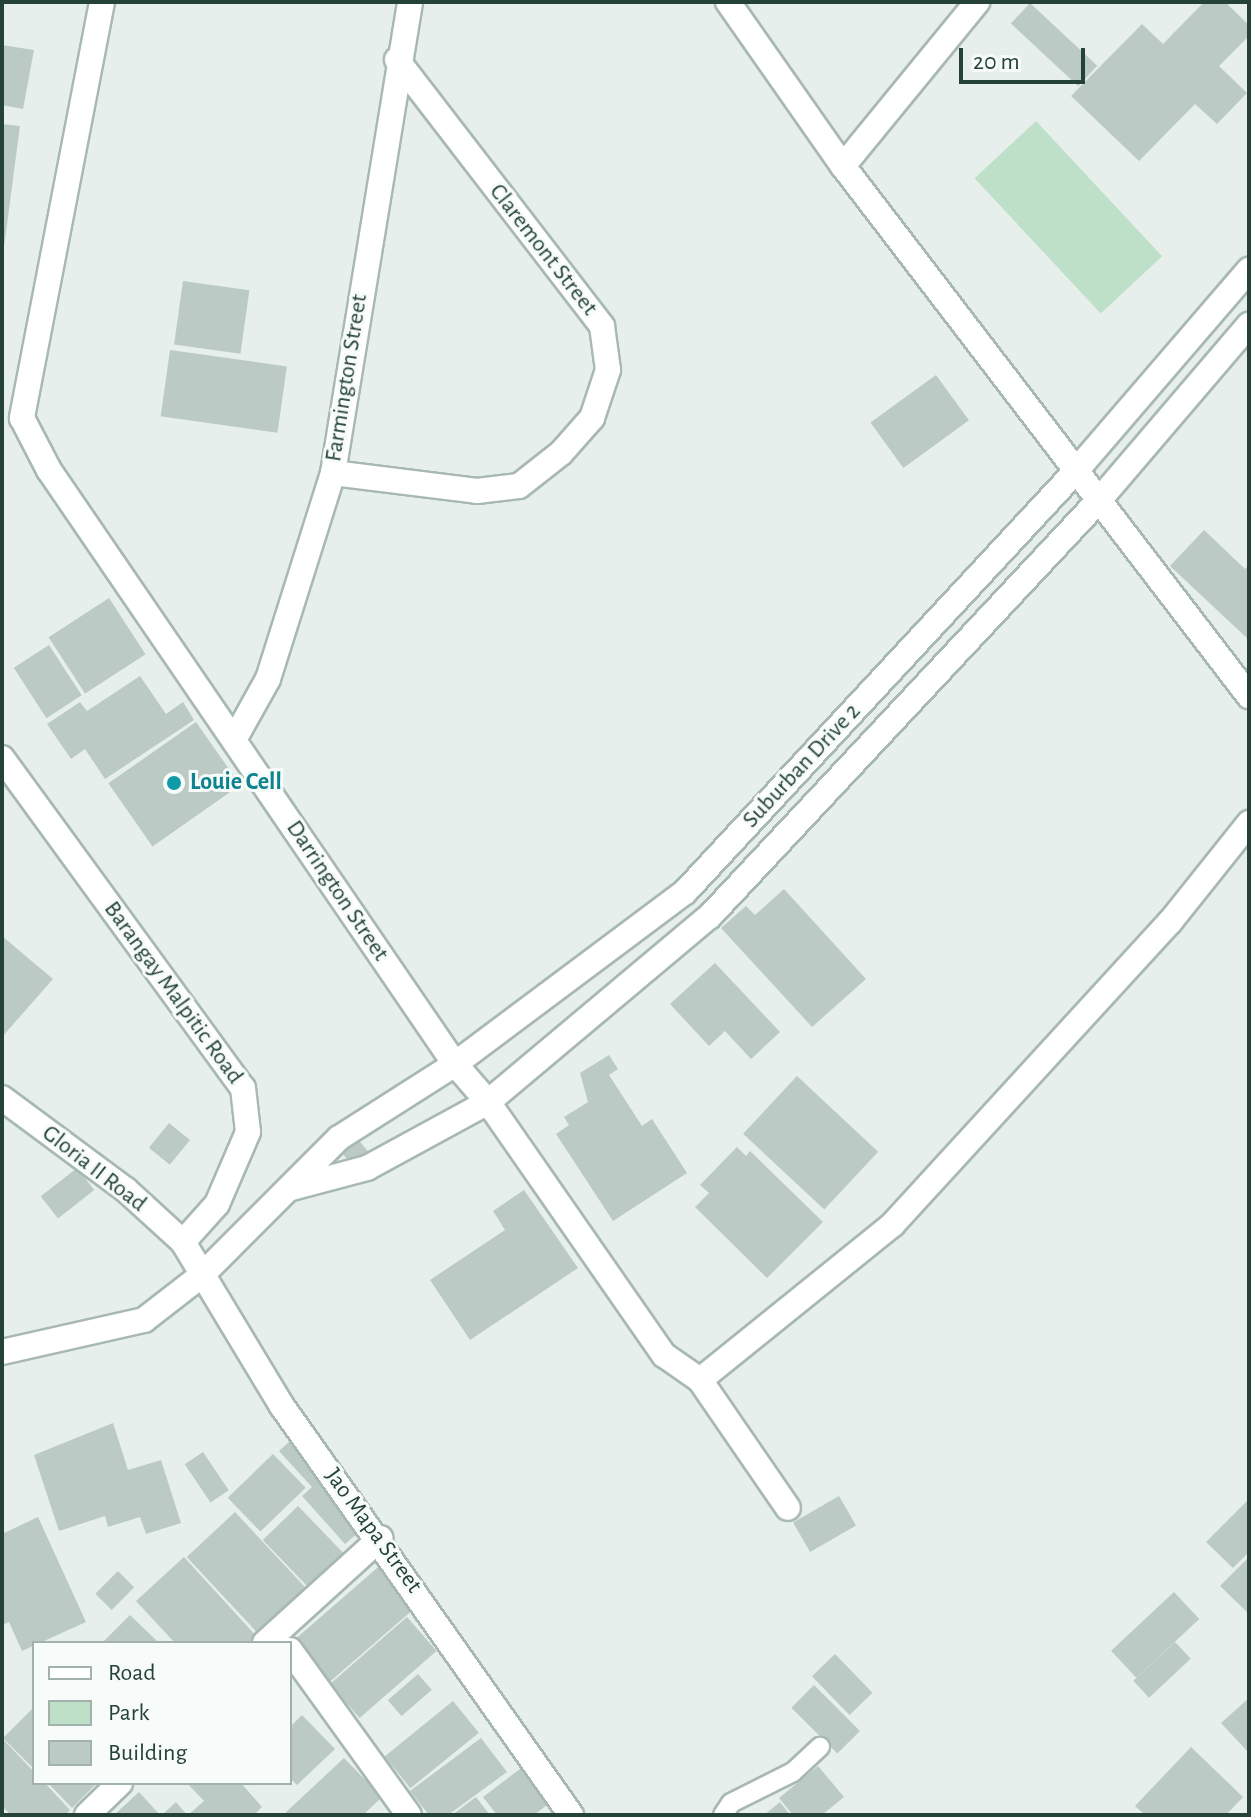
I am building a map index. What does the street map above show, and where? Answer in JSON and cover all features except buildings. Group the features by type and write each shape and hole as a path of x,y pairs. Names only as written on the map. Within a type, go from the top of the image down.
{"street":[{"name":"Darrington Street","path":"102,2 22,418 49,470 455,1064 488,1102 664,1355 700,1380"},
{"name":"Farmington Street","path":"234,740 268,679 333,473 397,60 410,2"},
{"path":"728,2 843,166 1075,472 1101,498 1249,696"},
{"path":"843,166 977,2"},
{"name":"Claremont Street","path":"333,473 477,491 519,486 561,453 592,418 608,370 602,326 397,60"},
{"name":"Suburban Drive 2","path":"2,1352 138,1322 202,1275 339,1138 455,1064 685,892 1075,472 1249,270"},
{"name":"Suburban Drive 2","path":"290,1188 367,1168 488,1102 710,916 1101,498 1249,325"},
{"name":"Barangay Malpitic Road","path":"2,758 243,1088 248,1132 217,1204 183,1242"},
{"path":"788,1508 700,1380 893,1224 1170,922 1249,823"},
{"name":"Gloria II Road","path":"2,1098 126,1190 183,1242"},
{"name":"Jao Mapa Street","path":"183,1242 282,1406 381,1538 571,1815"},
{"path":"280,1641 381,1538"},
{"path":"292,1660 398,1810"},
{"path":"87,1815 118,1785"}],"lane":[{"path":"723,1815 731,1803 793,1772 820,1747"}],"green space":[{"path":"1036,121 1162,256 1101,314 975,178"}],"place":[{"name":"Louie Cell","path":"174,783"}]}
